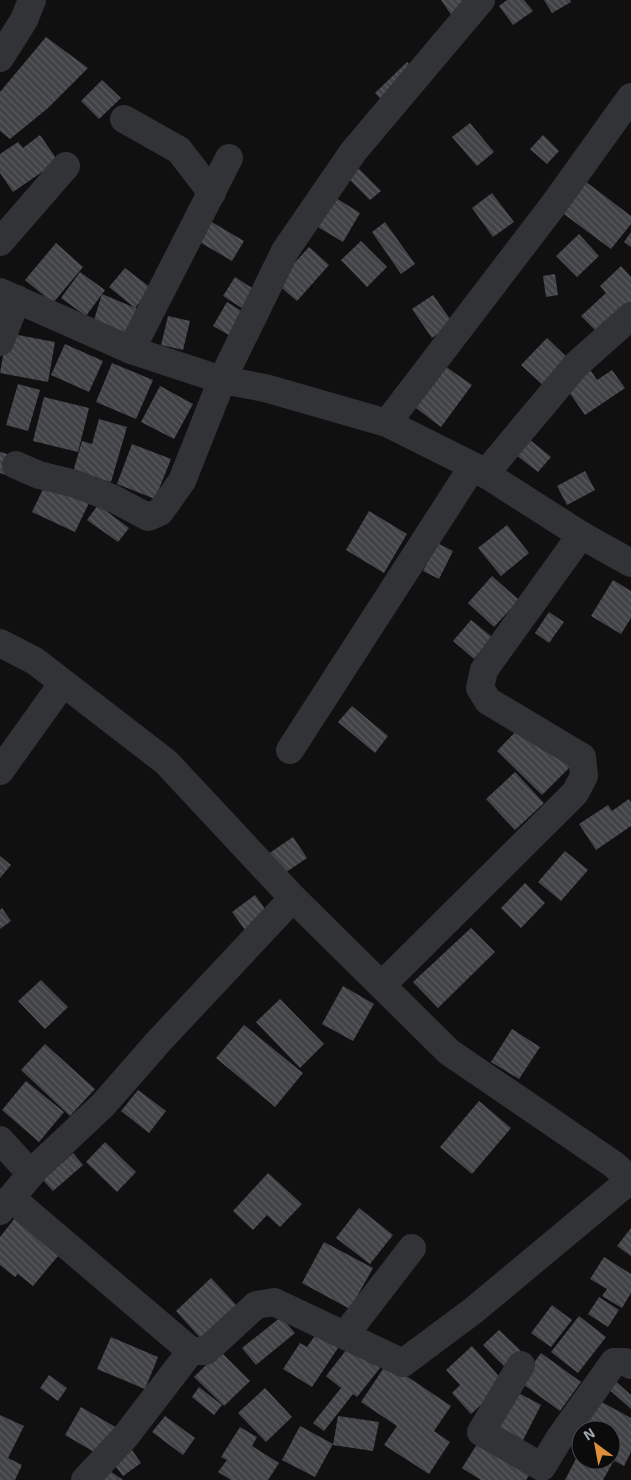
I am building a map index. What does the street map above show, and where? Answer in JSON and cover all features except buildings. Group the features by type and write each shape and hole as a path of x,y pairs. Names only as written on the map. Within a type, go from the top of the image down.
{"street":[{"path":"0,58 24,20 32,0"},
{"path":"16,465 39,475 83,488 148,516 160,512 182,482 222,380 285,251 353,152 481,0"},
{"path":"387,423 555,203 631,97"},
{"path":"124,119 179,150 212,193"},
{"path":"132,350 230,158"},
{"path":"0,242 66,166"},
{"path":"0,342 8,295 132,350 222,380 265,388 387,423 479,470 581,535 631,563"},
{"path":"290,750 479,470 576,365 631,316"},
{"path":"382,984 575,793 584,776 582,757 488,701 480,688 484,670 581,535"},
{"path":"0,643 35,661 166,762 293,898 449,1052 613,1164 631,1180 474,1310 404,1363 274,1302 256,1304 206,1351 191,1351 6,1204 31,1174 103,1105 159,1041 293,898"},
{"path":"0,771 63,683"},
{"path":"0,1140 31,1174"},
{"path":"345,1336 412,1248"},
{"path":"85,1480 125,1437 191,1351"},
{"path":"521,1365 480,1432 542,1467 559,1439 614,1362 625,1362 631,1366"}]}
